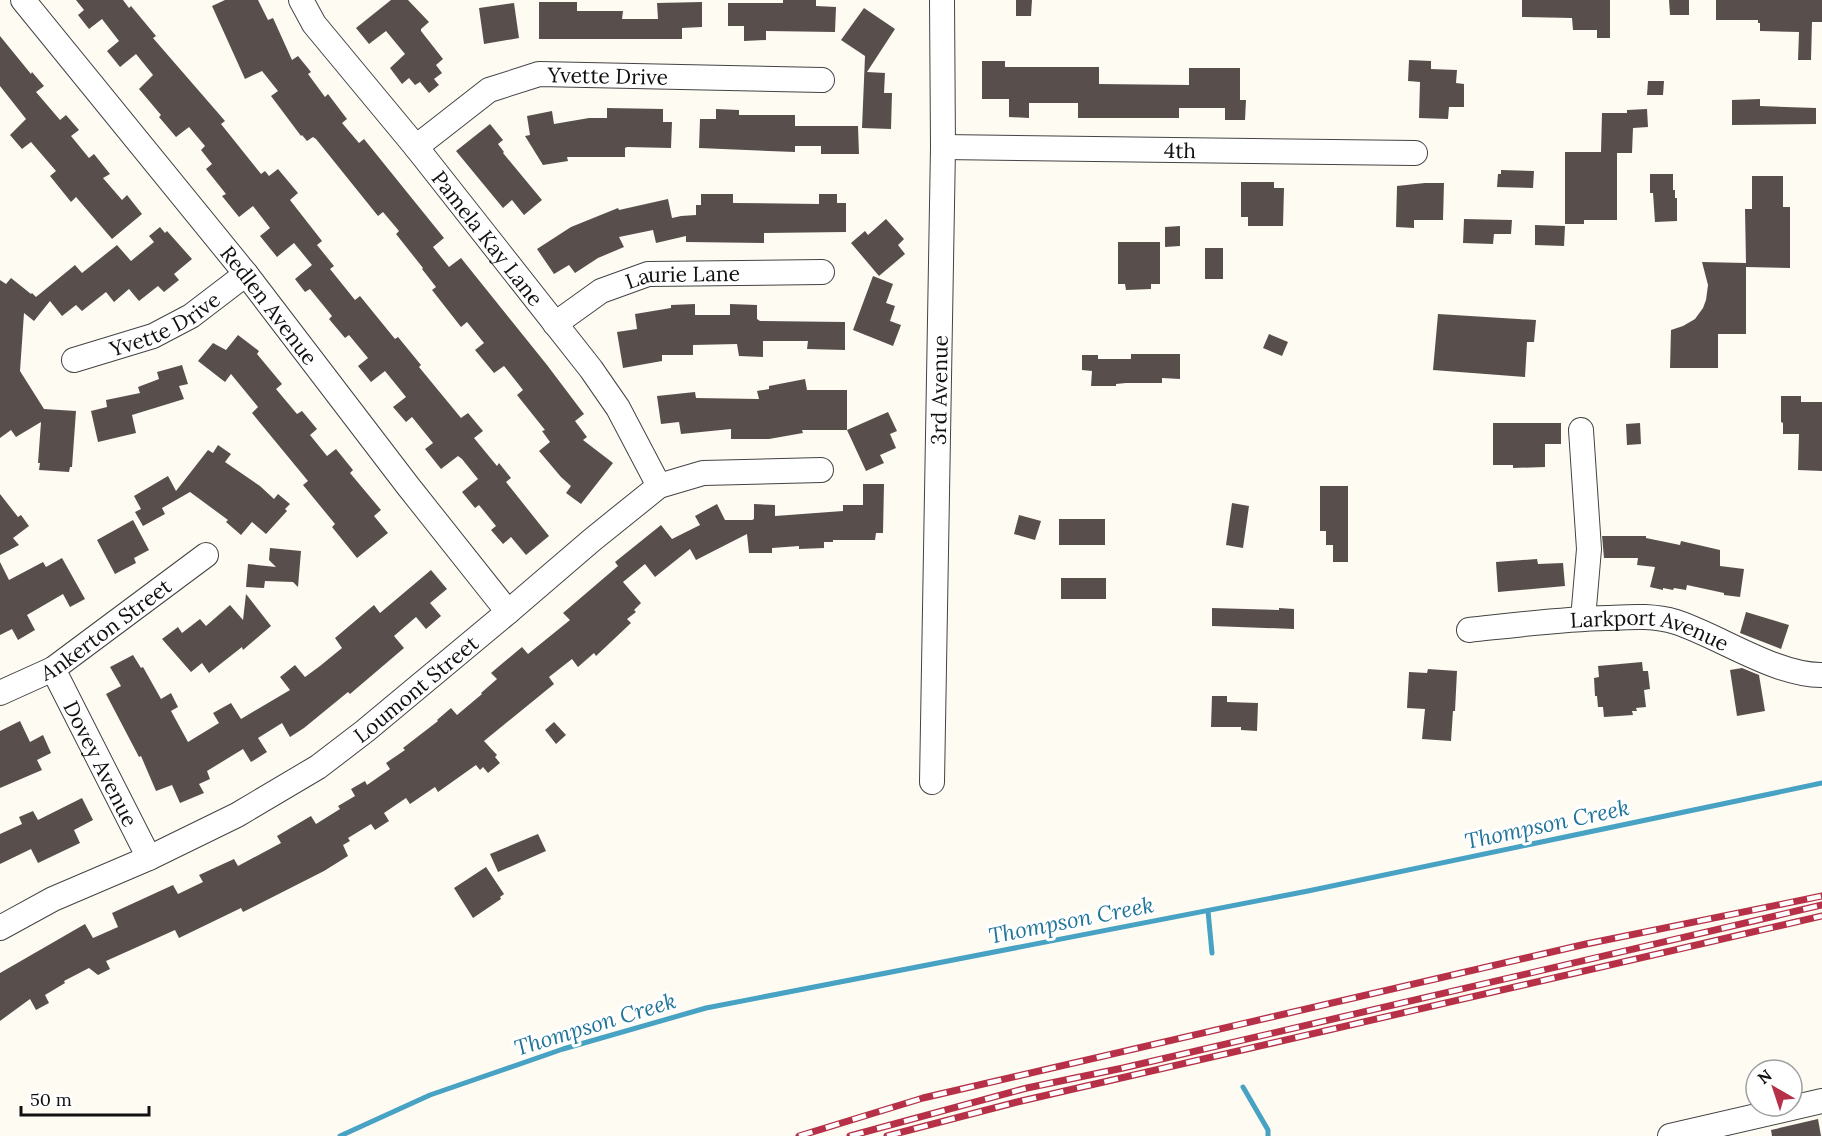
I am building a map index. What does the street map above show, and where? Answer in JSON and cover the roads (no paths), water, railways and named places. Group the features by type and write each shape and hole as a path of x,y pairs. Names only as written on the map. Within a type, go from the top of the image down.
{"street":[{"name":"Redlen Avenue","path":"23,0 246,274 408,486 508,612"},
{"name":"Pamela Kay Lane","path":"301,0 314,24 416,147 591,369 618,408 659,486"},
{"name":"3rd Avenue","path":"932,782 943,147 942,0"},
{"name":"Yvette Drive","path":"416,147 489,90 539,74 822,80"},
{"name":"4th","path":"943,147 1415,153"},
{"name":"Laurie Lane","path":"555,324 601,291 648,274 822,272"},
{"name":"Yvette Drive","path":"74,360 153,336 191,316 246,274"},
{"path":"1581,430 1589,549 1583,618"},
{"name":"Loumont Street","path":"0,928 52,899 148,858 237,815 318,767 365,731 659,486 703,473 821,470"},
{"name":"Ankerton Street","path":"0,693 53,669 206,555"},
{"name":"Larkport Avenue","path":"1469,630 1583,618 1646,616 1675,622 1791,671 1822,675"},
{"name":"Dovey Avenue","path":"53,669 148,858"},
{"path":"1670,1136 1822,1101"}],"waterway":[{"name":"Thompson Creek","path":"340,1136 430,1095 563,1049 706,1008 1308,891 1822,783"},
{"path":"1208,911 1212,953"},
{"path":"1243,1087 1268,1130 1268,1136"}],"railway":[{"path":"799,1136 923,1098 1586,944 1822,896"},
{"path":"850,1136 1027,1088 1123,1068 1822,905"},
{"path":"887,1136 1017,1102 1822,916"}]}
